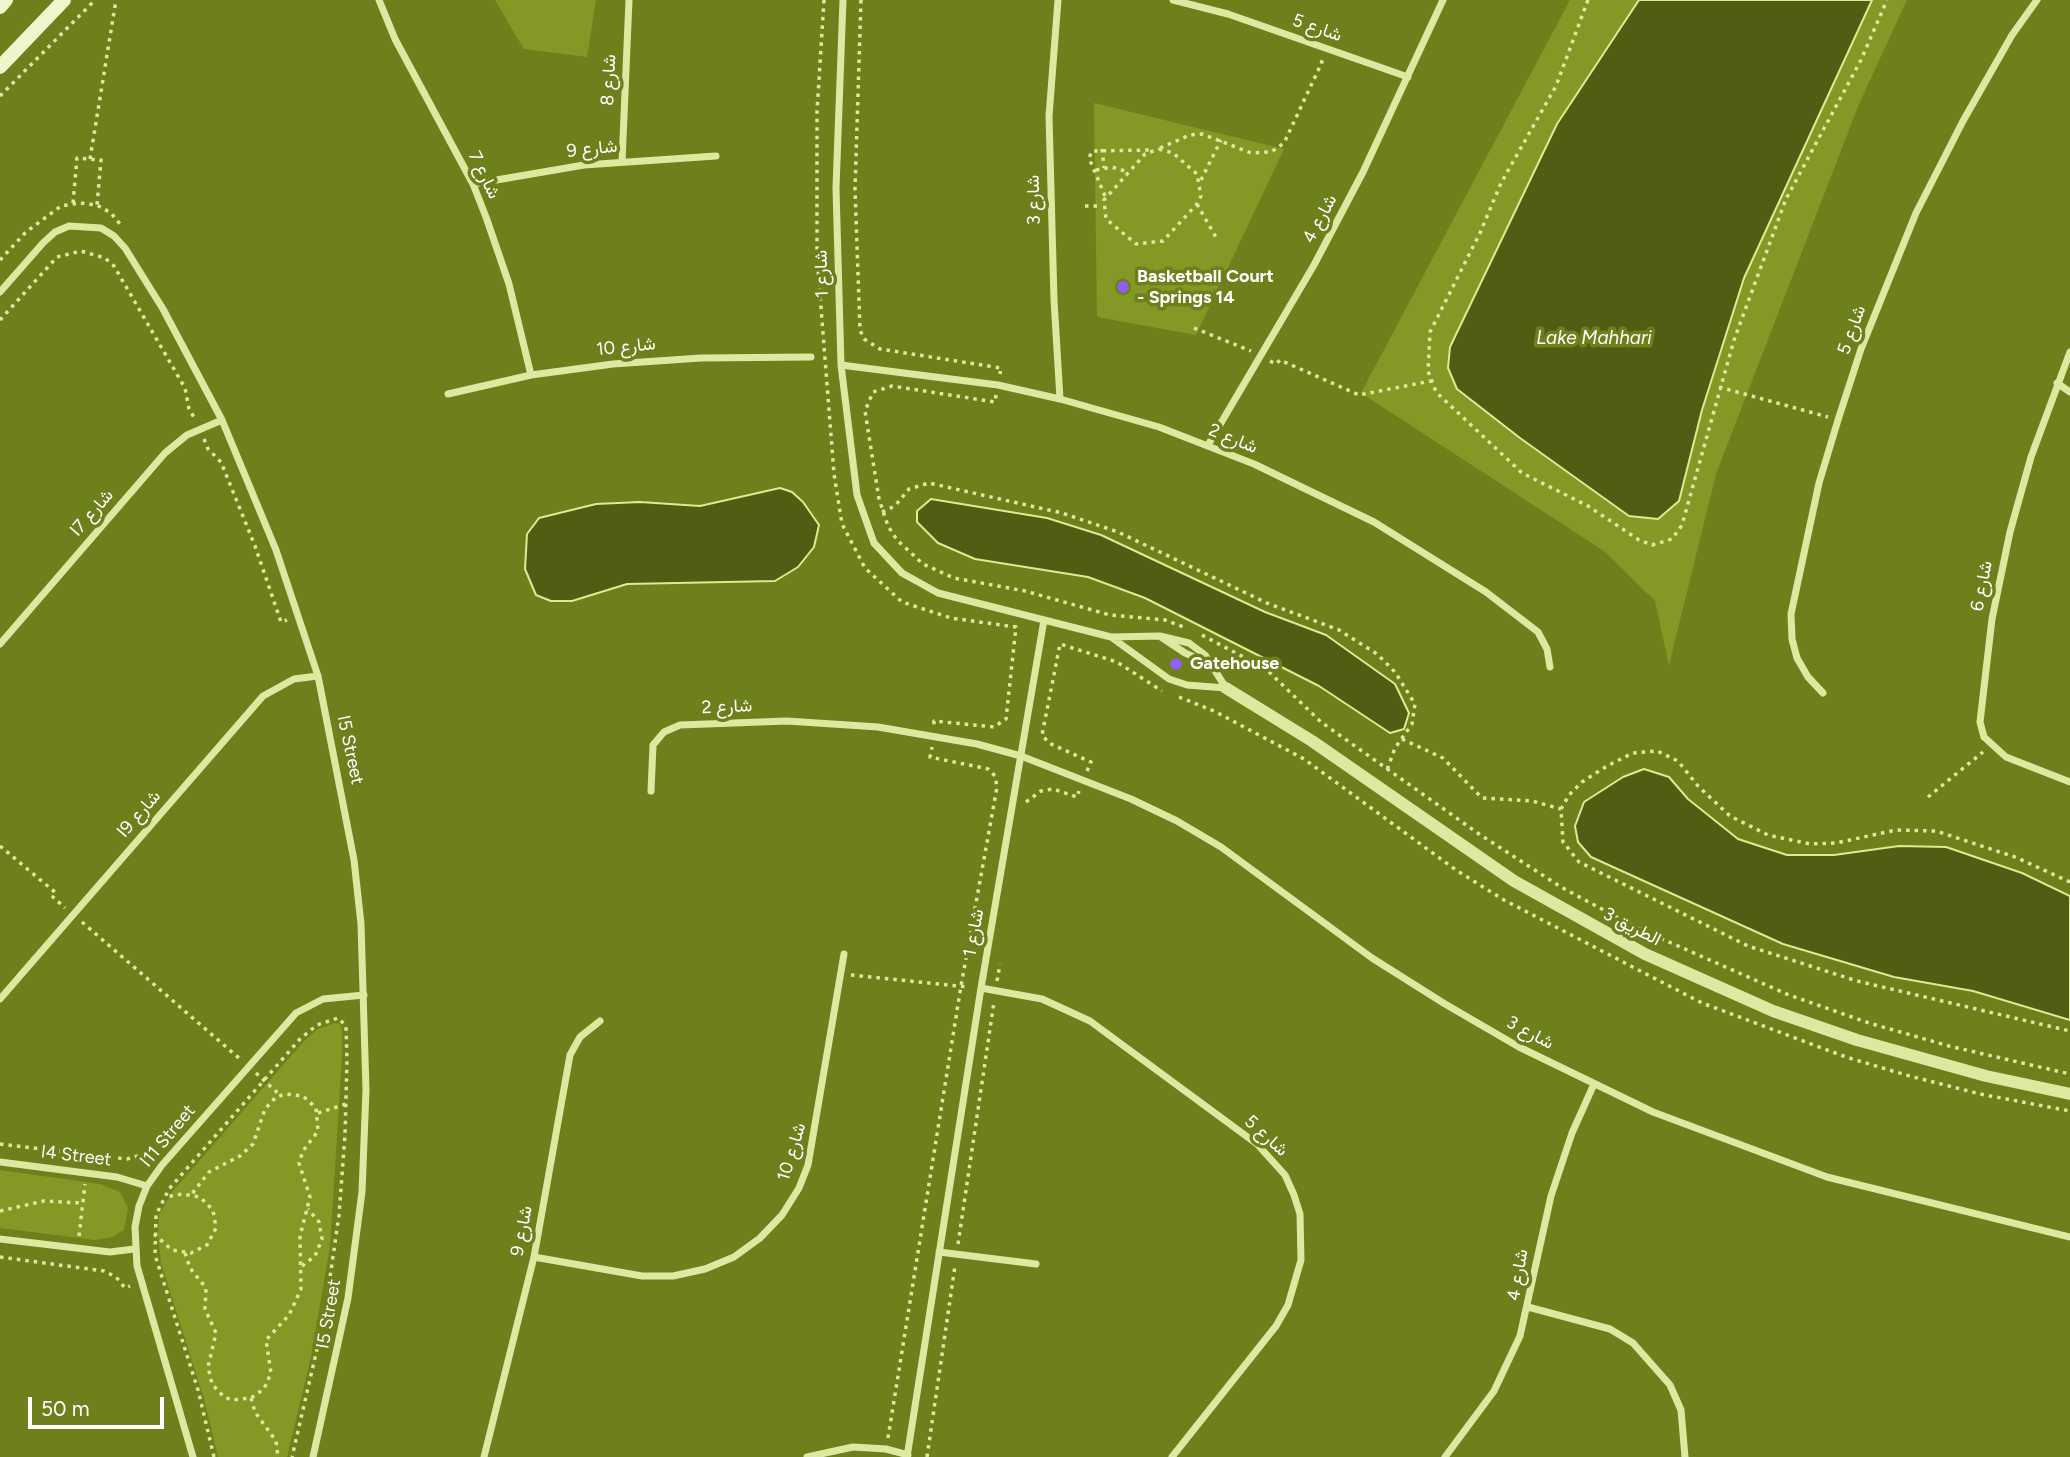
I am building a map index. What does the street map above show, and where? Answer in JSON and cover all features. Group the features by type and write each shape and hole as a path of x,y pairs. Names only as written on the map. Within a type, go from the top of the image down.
{"main road":[{"path":"0,6 6,0"},
{"path":"0,67 64,0"}],"street":[{"name":"شارع 7","path":"379,0 395,39 473,184 509,284 531,374"},
{"name":"شارع 8","path":"622,162 629,0"},
{"name":"شارع 1","path":"843,0 836,188 841,365 855,482 874,543 902,573 938,593 1044,620 981,988 907,1456"},
{"name":"شارع 3","path":"1058,0 1049,116 1054,300 1060,399"},
{"name":"شارع 5","path":"1173,0 1310,42 1408,77"},
{"name":"شارع 4","path":"1208,445 1262,356 1344,207 1443,0"},
{"name":"شارع 5","path":"1823,693 1808,677 1797,658 1792,639 1791,614 1816,496 1838,420 1861,349 1916,214 1963,121 2012,35 2037,0"},
{"name":"شارع 9","path":"473,184 547,170 716,156"},
{"name":"I5 Street","path":"0,292 55,232 85,225 114,236 163,309 222,420 264,517 318,676 354,860 364,995 366,1090 362,1192 339,1351 313,1457"},
{"name":"شارع 6","path":"1991,746 1980,722 1992,619 2010,532 2031,457 2070,352"},
{"name":"شارع 10","path":"448,394 531,374 657,360 811,357"},
{"name":"شارع 2","path":"841,365 998,386 1060,399 1208,445 1336,502 1449,567 1531,625 1543,641 1550,667"},
{"path":"2057,383 2070,392"},
{"name":"I7 شارع","path":"0,644 165,453 200,428 222,420"},
{"path":"1044,620 1111,637"},
{"name":"3 الطريق","path":"1111,637 1160,636 1189,643 1213,665 1226,688 1312,741 1514,881 1645,954 1733,994 1824,1030 1986,1076 2070,1094"},
{"name":"3 الطريق","path":"1111,637 1170,679 1205,688 1226,688"},
{"name":"I9 شارع","path":"0,999 263,696 294,679 318,676"},
{"name":"شارع 2","path":"651,791 653,745 664,732 680,725 788,721 878,727 977,744 1021,756"},
{"path":"1991,746 2007,757 2070,782"},
{"name":"شارع 3","path":"1021,756 1131,799 1221,847 1373,958 1434,998 1519,1047 1594,1084 1710,1136 1828,1177 1987,1219 2070,1237"},
{"name":"شارع 10","path":"534,1256 642,1276 673,1276 705,1269 734,1256 760,1238 782,1215 799,1188 808,1165 844,954"},
{"name":"شارع 5","path":"981,988 1054,1003 1090,1021 1257,1144 1285,1175 1294,1195 1300,1214 1301,1259 1288,1306 1276,1326 1172,1457"},
{"name":"I11 Street","path":"193,1457 134,1249 139,1206 147,1186 162,1165 248,1066 304,1007 323,999 364,995"},
{"name":"شارع 9","path":"484,1457 534,1256 570,1055 580,1037 600,1021"},
{"name":"شارع 4","path":"1445,1457 1494,1391 1520,1336 1551,1196 1572,1133 1594,1084"},
{"name":"I4 Street","path":"0,1162 127,1179 147,1186"},
{"path":"0,1239 119,1253 134,1249"},
{"path":"939,1252 1036,1264"},
{"path":"1528,1307 1610,1329 1633,1343 1671,1385 1681,1410 1685,1457"},
{"path":"807,1457 853,1447 886,1449 907,1456"}],"path":[{"path":"0,96 95,0"},
{"path":"90,159 116,0"},
{"path":"861,0 855,189 860,330 864,339 880,349 1001,368 995,402 892,386 873,392 865,411 883,512 893,533 909,553 938,572 1025,591 1110,615 1164,620 1236,652 1266,669 1313,715 1387,770 1561,887 1711,963 1869,1023 1950,1046 2070,1074"},
{"path":"1588,0 1556,86 1501,183 1480,233 1430,332 1427,360 1431,381 1459,415 1479,430 1522,473 1588,506 1639,540 1652,545 1672,539 1682,526 1719,387 1750,293 1786,199 1861,60 1887,0"},
{"path":"1105,197 1090,154 1096,149 1159,149 1190,135 1202,134 1260,154 1270,152 1285,141 1322,62 1304,55 1310,42"},
{"path":"1151,150 1105,197 1102,206 1106,219 1128,240 1145,245 1163,241 1197,204 1200,182 1221,140"},
{"path":"1102,149 1104,168"},
{"path":"1159,149 1173,153 1197,174 1200,182"},
{"path":"73,204 77,158 101,160 97,205"},
{"path":"1095,170 1104,168 1128,172"},
{"path":"1197,204 1217,239"},
{"path":"0,260 43,219 61,206 97,205 111,212 124,228"},
{"path":"1085,206 1102,206"},
{"path":"0,320 57,257 81,251 105,258 114,266 185,388 189,409 208,449 221,462 255,546 281,622 298,616"},
{"path":"1194,328 1276,364 1280,360 1359,396 1431,381"},
{"path":"1719,387 1838,420"},
{"path":"883,512 895,506 909,489 929,483 1062,513 1118,532 1267,603 1339,630 1377,654 1395,672 1415,704 1412,724 1387,770"},
{"path":"1024,813 1026,802 1031,795 1053,789 1077,797 1091,762 1049,743 1042,735 1060,644 1117,662 1138,678 1165,692"},
{"path":"1173,695 1214,711 1304,759 1456,870 1504,900 1702,1003 1882,1068 1979,1094 2070,1111"},
{"path":"1402,739 1443,758 1482,797 1491,801 1532,801 1561,809"},
{"path":"1928,797 1991,746"},
{"path":"2070,882 2015,858 1936,831 1896,830 1836,843 1810,844 1768,835 1730,816 1698,786 1678,761 1657,751 1633,753 1607,766 1575,789 1561,809 1563,842 1579,862 1748,946 1857,981 2070,1031"},
{"path":"0,846 57,893 53,897 73,915 280,1095 303,1096 317,1113 317,1136 303,1151 299,1163 309,1190 308,1209 300,1236 302,1266 297,1301 289,1315 265,1340 270,1364 268,1381 264,1389 251,1398 232,1400 224,1397 212,1384 208,1367 216,1333 205,1309 205,1288 190,1268 185,1253"},
{"path":"927,1457 1002,952"},
{"path":"842,974 981,988"},
{"path":"214,1457 198,1390 155,1255 156,1215 164,1197 178,1180 308,1032 327,1021 341,1018 346,1026 344,1163 332,1267 316,1357 292,1457"},
{"path":"191,1195 209,1172 247,1151 257,1137 265,1109 280,1095"},
{"path":"317,1113 346,1104"},
{"path":"0,1144 127,1159 148,1153 178,1180"},
{"path":"76,1267 89,1155"},
{"path":"154,1234 172,1250 185,1253 207,1245 216,1228 213,1210 208,1203 191,1195 164,1197"},
{"path":"0,1211 44,1201 82,1203"},
{"path":"302,1266 315,1256 322,1239 319,1222 308,1209"},
{"path":"0,1257 110,1273 125,1288 162,1275"},
{"path":"251,1398 254,1412 276,1441 278,1457"}],"shaded area":[{"path":"495,0 596,0 587,57 524,49"},
{"path":"1570,0 1639,0 1557,124 1521,203 1688,469 1702,410 1744,278 1823,102 1872,0 1907,0 1859,104 1716,474 1669,665 1655,601 1604,551 1361,393"},
{"path":"1094,103 1284,149 1196,335 1097,317"},
{"path":"340,1024 342,1032 342,1056 330,1247 311,1357 287,1457 218,1457 204,1399 161,1263 159,1215 172,1192 304,1041 318,1029"},
{"path":"0,1170 100,1184 120,1192 128,1208 124,1230 112,1237 95,1240 0,1228"}],"water":[{"name":"Lake Mahhari","path":"1639,0 1872,0 1744,278 1702,410 1679,501 1658,519 1629,516 1520,438 1457,389 1448,368 1450,347 1557,124"},
{"path":"780,488 792,492 803,502 819,525 814,547 798,567 775,581 627,584 572,601 551,601 536,595 525,569 527,534 539,518 596,504 640,502 700,506"},
{"path":"931,499 1047,518 1101,535 1265,612 1326,635 1395,684 1409,713 1404,729 1390,733 1319,686 1145,598 1088,577 975,559 938,543 917,522 917,511"},
{"path":"1644,769 1669,777 1688,799 1738,839 1787,855 1834,855 1899,846 1946,847 2022,873 2070,896 2070,1020 1973,991 1894,977 1783,944 1591,857 1578,842 1575,826 1584,802 1623,777"}],"place":[{"name":"Basketball Court - Springs 14","path":"1123,287"},
{"name":"Gatehouse","path":"1176,664"}]}
